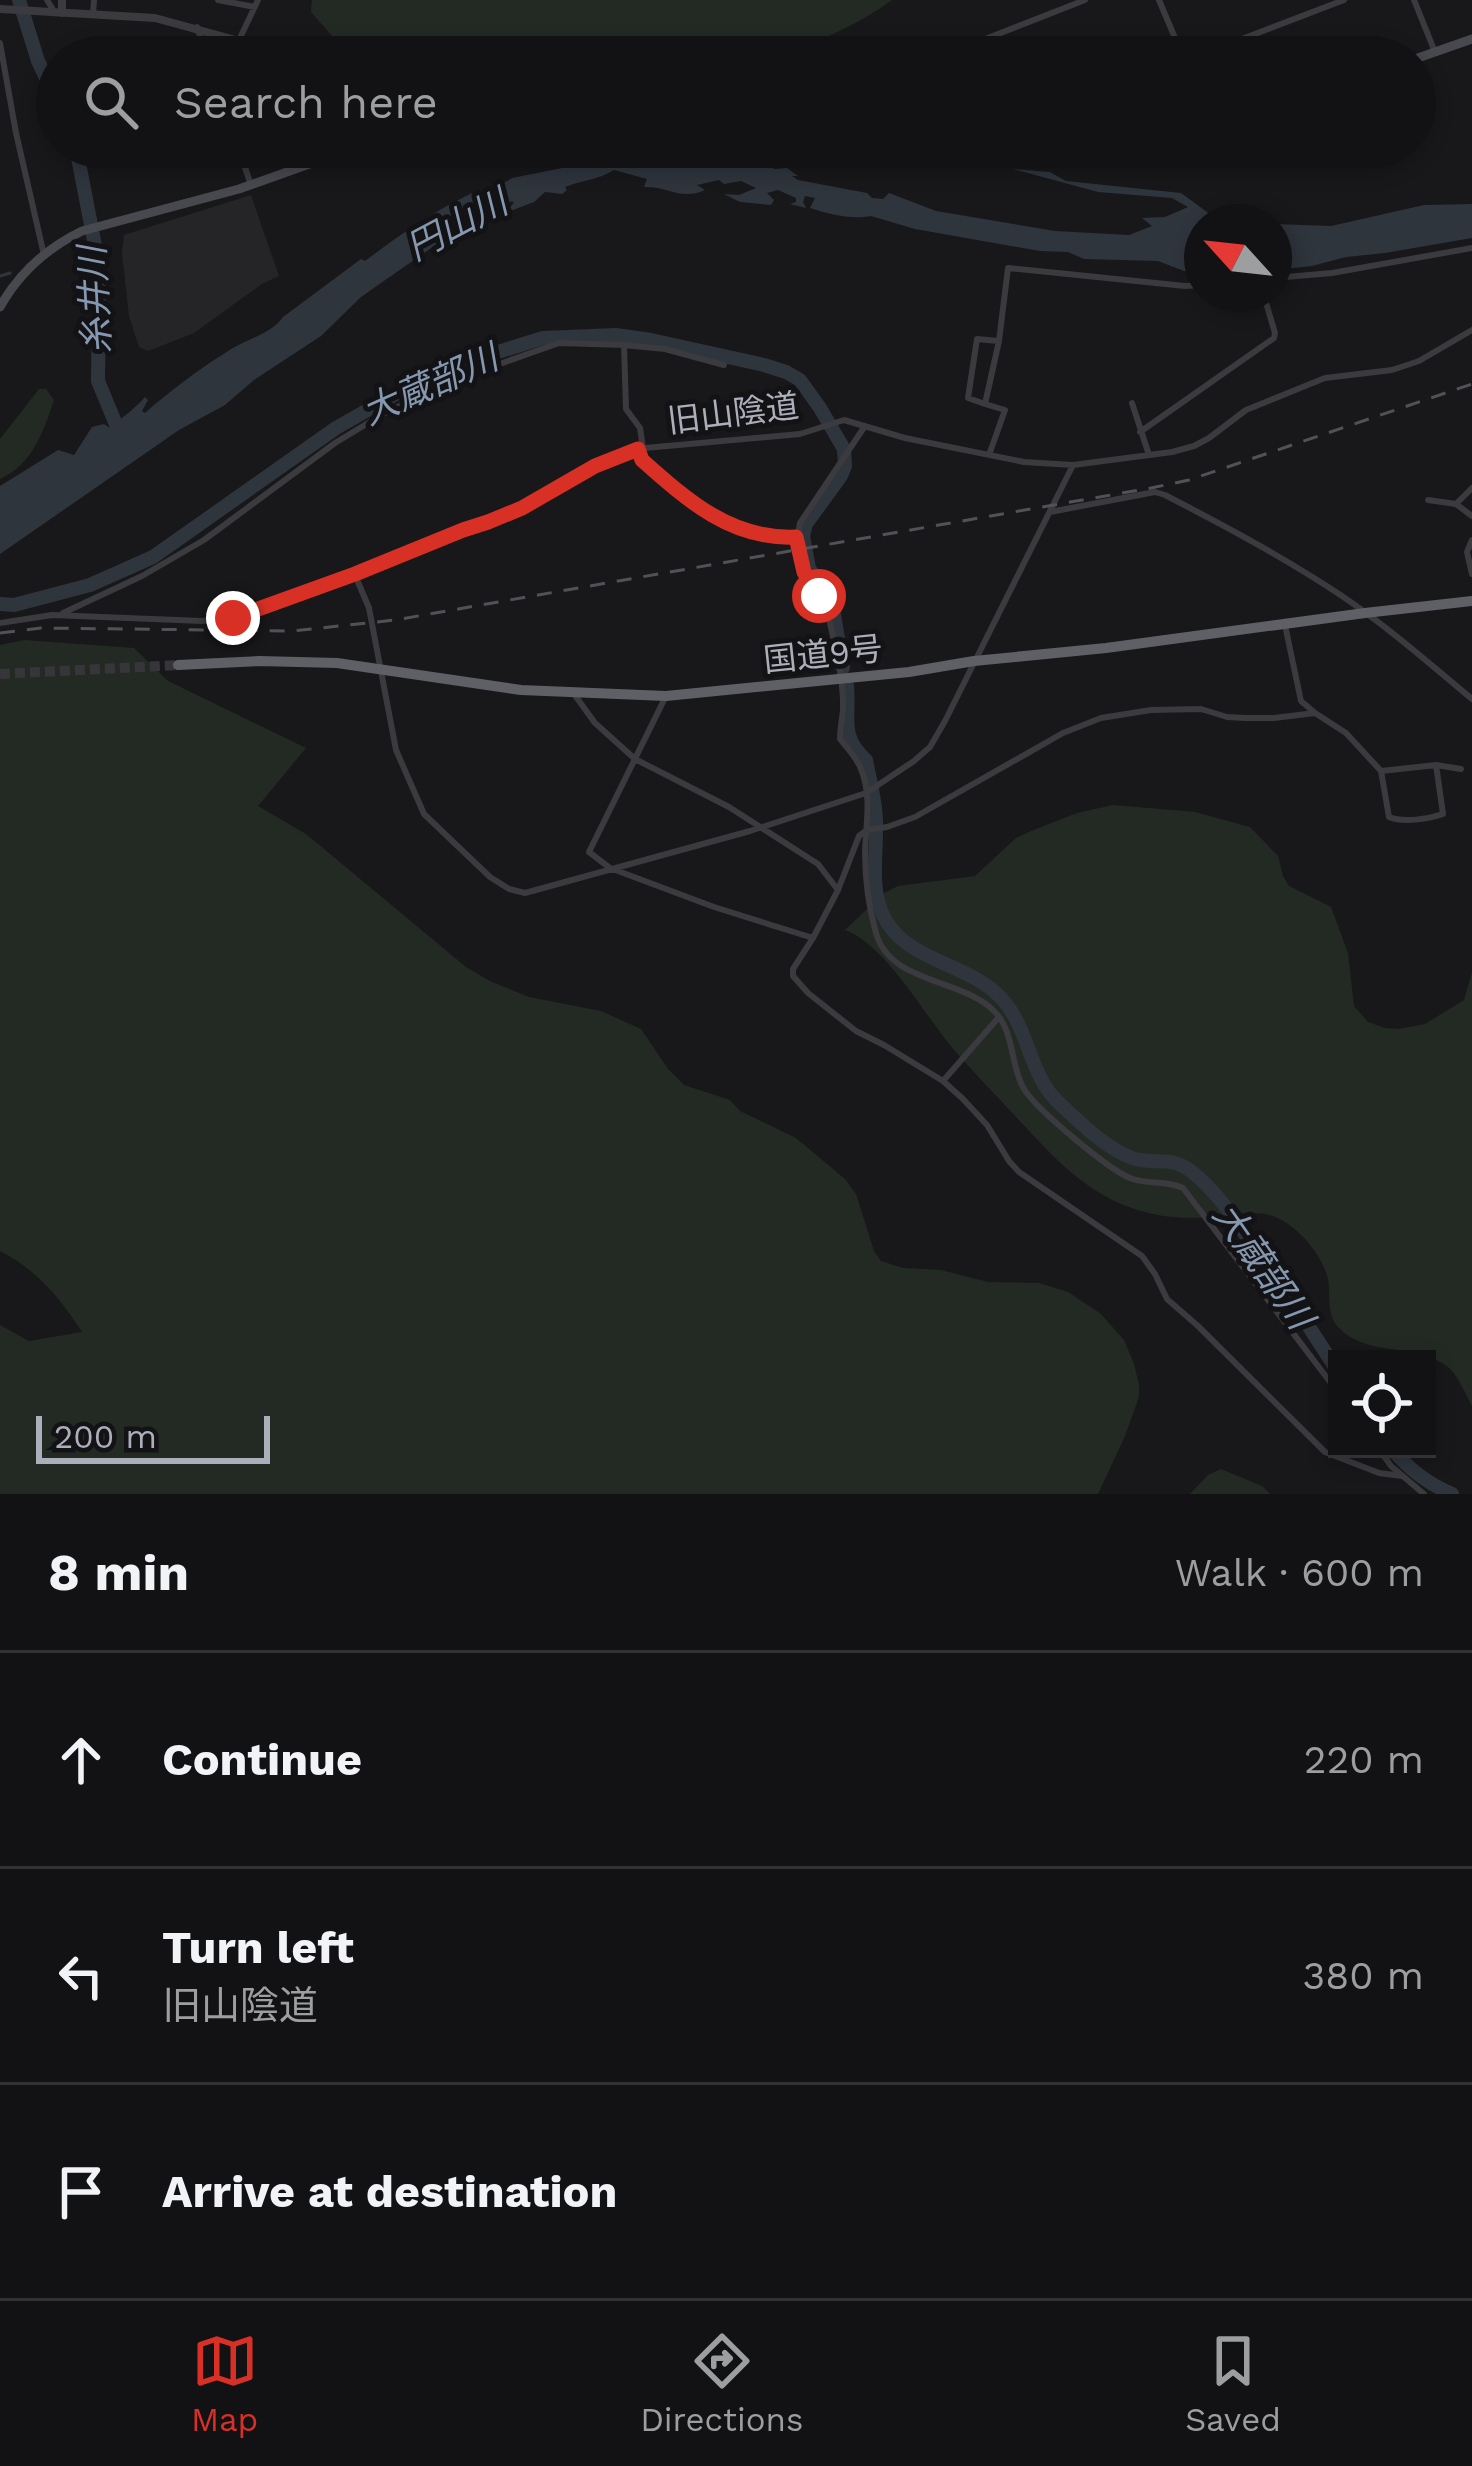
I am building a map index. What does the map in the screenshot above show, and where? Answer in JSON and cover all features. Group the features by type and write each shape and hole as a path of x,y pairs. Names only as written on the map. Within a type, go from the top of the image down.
{"highway":[{"name":"国道9号","path":"178,665 304,661 521,690 666,696 908,672 1472,602"}],"main road":[{"path":"1436,52 1472,39"},
{"path":"0,307 18,280 70,237 296,168"}],"street":[{"path":"47,0 56,13"},
{"path":"56,13 62,0"},
{"path":"93,14 94,0"},
{"path":"218,0 257,3 241,36"},
{"path":"993,36 1084,0"},
{"path":"1160,0 1175,36"},
{"path":"1250,36 1344,0"},
{"path":"1414,0 1429,36"},
{"path":"0,9 155,18 226,36"},
{"path":"197,27 200,36"},
{"path":"0,43 16,133 46,253"},
{"path":"245,168 250,184"},
{"path":"1292,276 1472,248"},
{"path":"985,404 999,341 1007,268 1184,286"},
{"path":"1140,432 1274,338 1269,312"},
{"name":"旧山陰道","path":"0,623 58,615 233,618 522,508 595,466 640,448 800,434 844,420 905,438 1024,462 1073,465 1149,455 1194,446 1246,410 1325,378 1392,370 1419,361 1472,330"},
{"path":"989,455 1005,410 968,398 977,338 999,341"},
{"path":"58,615 142,576 204,540 334,443 460,377 559,343 665,349 724,364"},
{"path":"624,345 626,409 640,428 642,460 706,512 745,532 796,537"},
{"path":"1132,404 1149,455"},
{"path":"865,426 800,523 796,537 804,572 830,620 843,707 840,739 861,767 870,819 865,853 877,938 897,963 981,1000 999,1017 1025,1091 1115,1170 1130,1178 1183,1188 1328,1378"},
{"path":"355,574 369,608 396,750 424,814 490,877 508,889 525,892 652,860 866,793 914,761 930,747 1073,465"},
{"path":"1456,504 1472,488"},
{"path":"1050,512 1155,492 1165,495 1241,534 1365,613 1472,699"},
{"path":"1428,500 1456,504 1472,515"},
{"path":"1472,540 1467,552 1472,574"},
{"path":"1286,625 1301,701 1346,733 1381,771 1389,817 1443,814 1436,765"},
{"path":"574,694 595,723 635,759 729,807 818,864 838,890"},
{"path":"666,696 589,852 610,868 813,938"},
{"path":"1315,713 1245,718 1201,709 1151,710 1101,718 1063,733 915,817 859,836 838,890 793,969 808,993 856,1031 943,1081 974,1110 1019,1172 1142,1256 1167,1299 1325,1452 1379,1473 1402,1476"},
{"path":"1381,771 1436,765 1461,769"},
{"path":"943,1081 999,1017"},
{"path":"1387,1458 1420,1493"}],"shaded area":[{"path":"312,0 892,0 829,36 332,36 311,12"},
{"path":"251,195 279,276 194,333 148,351 139,347 129,316 124,235"},
{"path":"39,389 46,389 54,400 41,435 21,465 0,479 0,439"},
{"path":"24,640 134,648 168,681 306,748 258,806 306,834 466,967 529,997 601,1011 641,1029 684,1085 730,1100 740,1111 796,1138 856,1194 881,1261 988,1282 1039,1283 1068,1292 1101,1314 1124,1340 1139,1397 1098,1494 0,1494 0,1325 29,1341 82,1332 47,1286 0,1251 0,645"},
{"path":"1113,805 1195,812 1250,827 1278,856 1289,886 1331,907 1348,953 1354,1006 1368,1022 1399,1029 1425,1024 1464,1000 1472,972 1472,1406 1455,1375 1436,1359 1436,1350 1377,1347 1349,1337 1338,1327 1323,1266 1306,1240 1282,1220 1258,1213 1161,1216 1117,1202 1079,1179 962,1059 890,965 845,930 884,893 898,886 975,876 1016,838 1077,813"},
{"path":"1221,1469 1262,1486 1270,1494 1190,1494"}],"water":[{"name":"円山川","path":"562,168 787,168 798,180 867,193 872,198 883,199 889,193 936,211 1055,231 1129,235 1152,226 1142,218 1165,217 1184,209 1184,271 1158,261 1084,259 1068,252 915,229 871,216 840,216 810,208 815,198 805,196 806,208 790,204 796,198 778,190 767,193 774,200 771,205 740,202 724,194 739,195 756,188 741,181 724,184 719,180 697,185 705,190 681,194 644,187 647,179 614,170 565,187 562,194 545,192 513,210 508,209 512,201 454,232 361,297 321,336 225,405 179,430 0,554 0,486 58,450 74,455 92,427 104,424 110,428 145,397 145,413 233,348 273,327 361,259 365,261 466,196"},
{"path":"1013,169 1050,172 1066,181 1181,193 1196,204 1098,192"},
{"path":"1472,204 1472,238 1292,268 1292,225 1331,226 1424,205"}],"waterway":[{"name":"糸井川","path":"19,0 36,55"},
{"name":"糸井川","path":"80,168 99,286 98,381 122,439"},
{"path":"0,276 10,273"},
{"name":"大蔵部川","path":"0,604 14,605 90,585 153,557 336,428 466,362 543,338 616,335 786,372 800,380 820,408 844,449 845,466 806,524 803,536 809,568 833,609 843,668"},
{"name":"大蔵部川","path":"847,686 849,734 866,760 874,799 876,891 892,929 919,951 998,995 1017,1020 1049,1092 1094,1134 1132,1158 1176,1163 1201,1180 1219,1198 1328,1356"},
{"name":"大蔵部川","path":"1400,1458 1452,1494"}],"tunnel":[{"path":"0,674 178,665"}],"railway":[{"path":"0,633 41,628 293,631 395,620 1189,480 1472,384"}],"route":[{"path":"233,618 522,508 595,466 638,449 642,460 706,512 745,532 796,537 804,572 819,596"}]}
